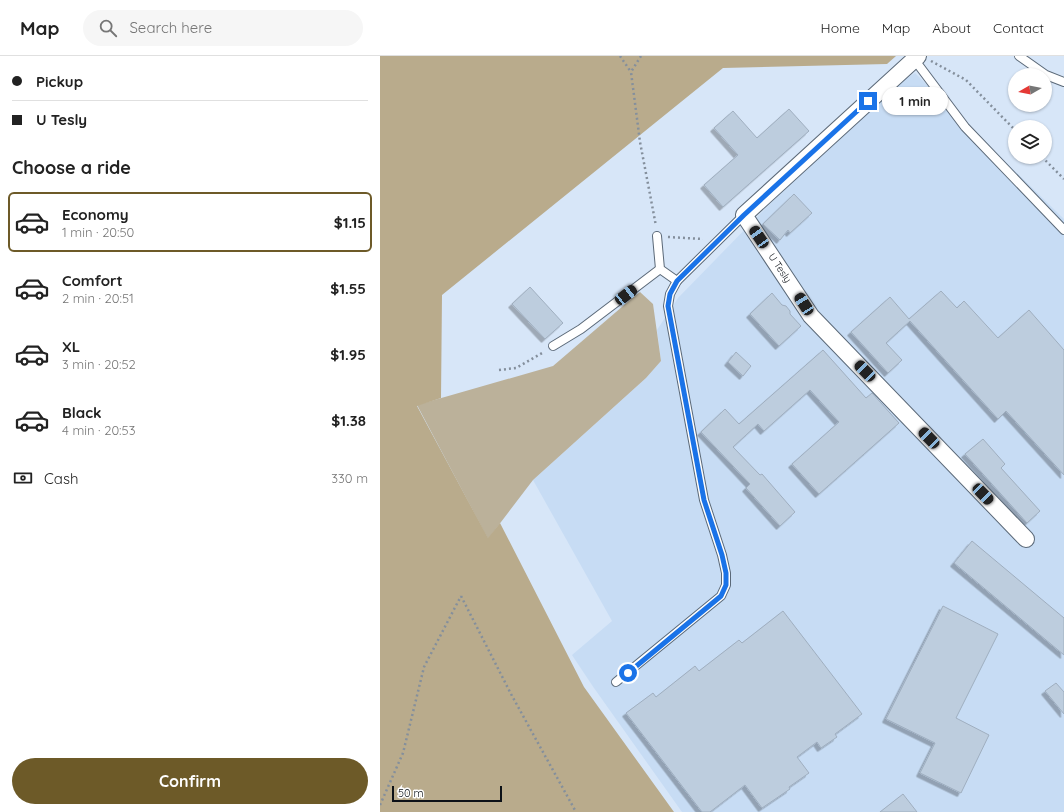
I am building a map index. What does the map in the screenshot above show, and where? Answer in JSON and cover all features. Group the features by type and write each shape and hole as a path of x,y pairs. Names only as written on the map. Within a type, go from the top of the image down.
{"street":[{"path":"744,215 920,58"},
{"name":"U Tesly","path":"744,215 811,316 1026,539"}],"lane":[{"path":"1019,56 1046,75 1064,82"},
{"path":"920,58 965,127 1064,230"},
{"path":"616,682 721,596 726,585 726,573 722,555 704,500 668,306 670,294 677,281 744,215"},
{"path":"658,236 660,269"},
{"path":"660,269 677,281"},
{"path":"553,346 581,329 660,269"}],"path":[{"path":"620,56 631,72 640,142 658,236 718,240"},
{"path":"631,72 641,56"},
{"path":"920,58 966,80 1008,123"},
{"path":"1049,164 1064,179"},
{"path":"499,370 516,368 533,360 553,346"},
{"path":"380,805 403,753 424,667 461,596 511,694 576,812"}],"shaded area":[{"path":"380,56 896,56 887,64 723,68 442,295 441,398 417,406 488,538 500,523 584,687 674,812 380,812"},
{"path":"915,73 1064,219 1064,812 682,812 572,655 612,621 533,480 646,378 661,361 657,330 678,298 874,99"},
{"path":"640,292 653,304 661,361 646,378 533,480 488,539 417,405 553,366"}],"building":[{"path":"789,109 809,131 723,207 704,185 738,155 714,128 733,111 757,138"},
{"path":"794,194 812,213 790,233 788,230 780,240 763,224"},
{"path":"530,287 563,323 545,339 512,304"},
{"path":"941,291 957,308 964,301 998,338 1029,310 1064,350 1064,475 1006,411 998,419 910,321 886,343 902,360 888,373 851,332 890,297 909,319"},
{"path":"772,293 782,305 786,306 790,311 790,314 801,326 779,346 750,314"},
{"path":"823,350 866,398 872,393 899,423 819,494 792,464 839,422 810,390 764,431 758,424 733,447 760,475 762,474 795,512 780,526 746,488 750,484 701,432 725,409 739,424"},
{"path":"736,352 751,366 743,376 728,362"},
{"path":"983,439 1005,464 1001,468 1040,511 1027,523 965,454"},
{"path":"972,541 1064,618 1064,655 954,563"},
{"path":"943,606 998,634 956,718 989,735 961,793 920,773 935,743 886,719"},
{"path":"783,611 862,714 835,734 837,737 821,748 817,742 797,757 809,773 789,787 790,789 762,808 745,785 710,812 702,812 626,713 653,693 656,697 695,666 699,671 739,640 742,643"},
{"path":"1056,683 1064,692 1064,714 1045,691"},
{"path":"903,794 917,812 880,812"}],"route":[{"path":"628,673 721,596 726,585 726,573 722,555 704,500 668,306 670,294 677,281 736,223 868,101"}]}
